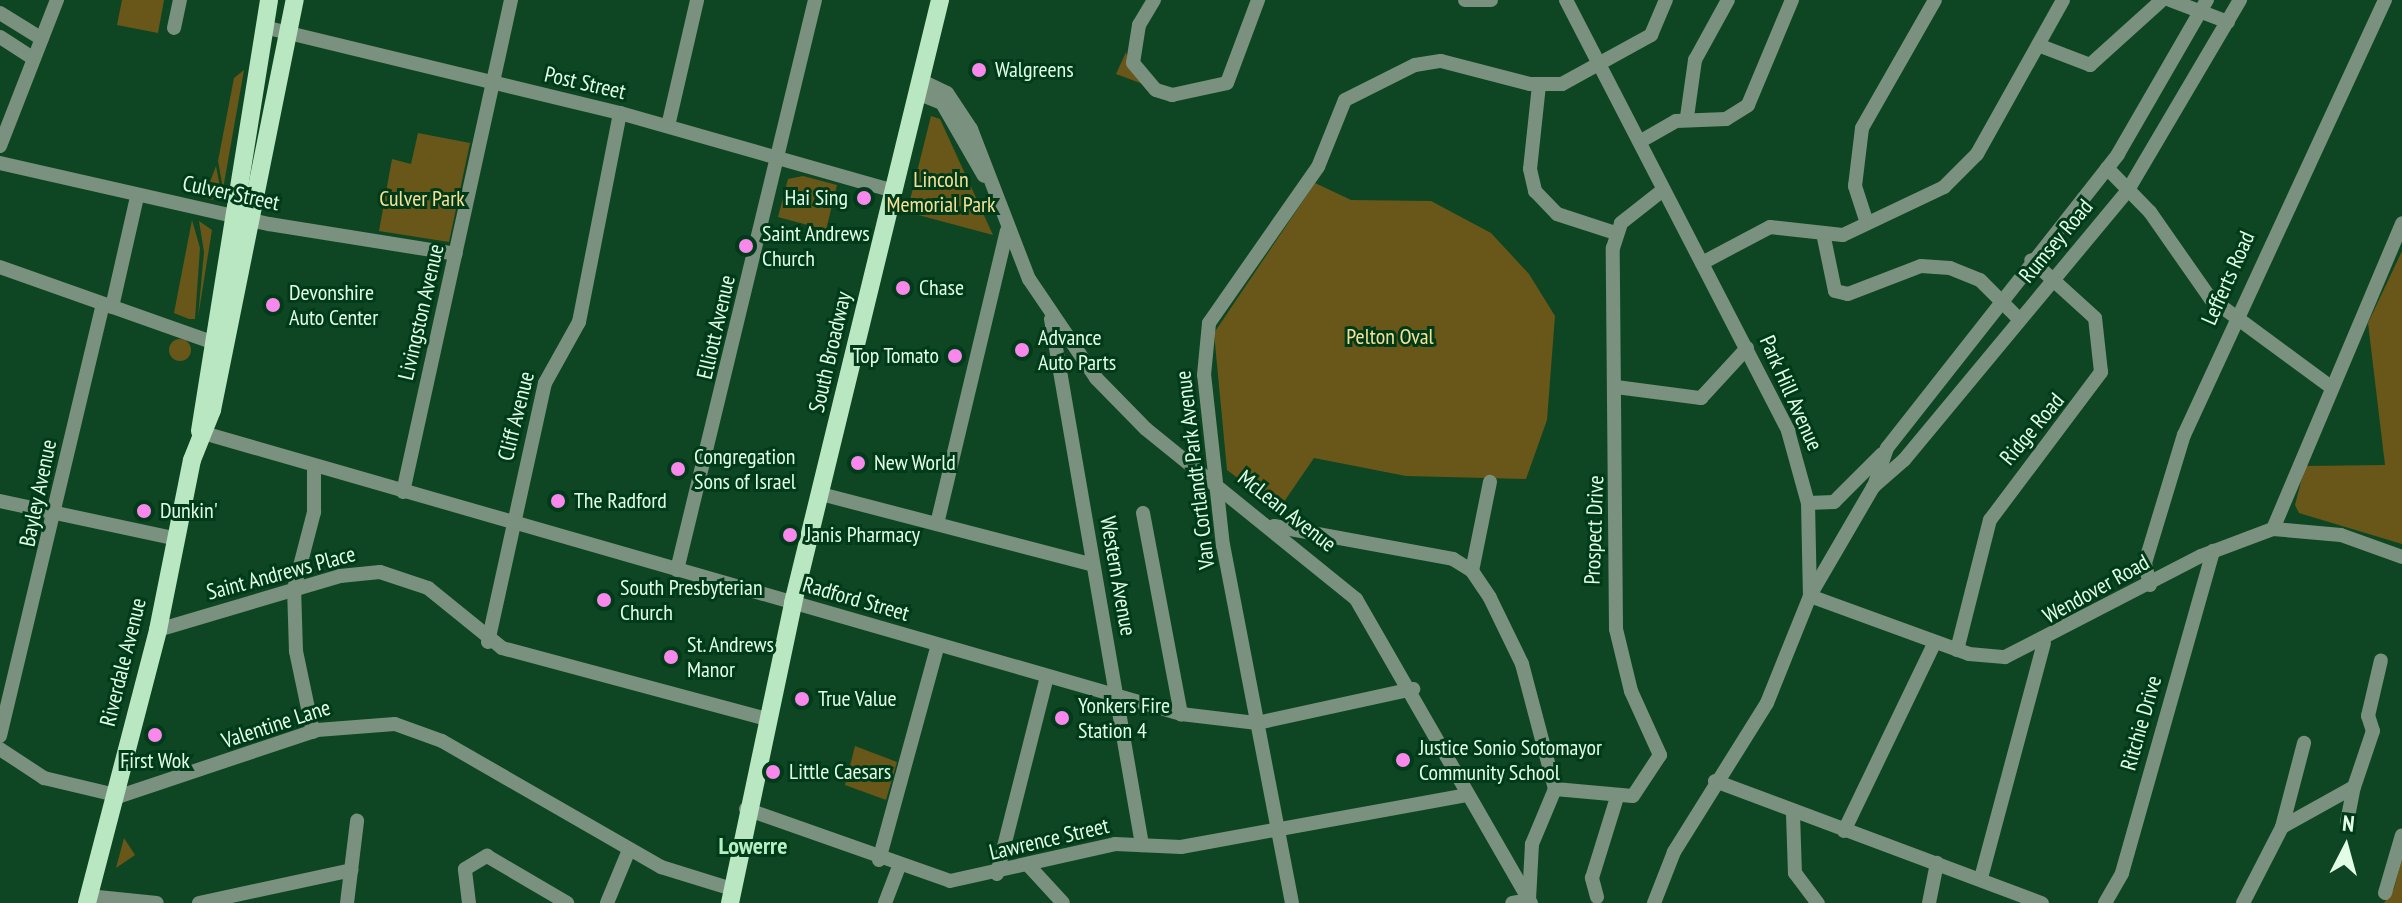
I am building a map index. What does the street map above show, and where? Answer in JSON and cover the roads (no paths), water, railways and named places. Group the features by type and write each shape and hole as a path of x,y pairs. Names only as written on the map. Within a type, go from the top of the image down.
{"main road":[{"name":"Riverdale Avenue","path":"87,900 158,630 200,432 209,341 229,215 269,0"},
{"name":"Riverdale Avenue","path":"200,432 212,410 295,0"},
{"name":"South Broadway","path":"731,896 746,809 793,603 940,0"}],"street":[{"path":"0,146 57,0"},
{"path":"174,28 180,0"},
{"name":"Livingston Avenue","path":"403,492 511,0"},
{"path":"668,126 697,0"},
{"name":"Elliott Avenue","path":"677,570 815,0"},
{"path":"1154,0 1133,46 1135,69 1148,82 1172,95 1227,83 1258,0"},
{"path":"1465,0 1491,0"},
{"name":"Park Hill Avenue","path":"1566,0 1788,431 1808,503 1810,596 1767,703 1715,781 1654,903"},
{"path":"1663,190 1615,233 1557,214 1535,191 1530,169 1539,85 1600,65 1651,35 1666,0"},
{"path":"1687,117 1695,60 1728,0"},
{"path":"1641,141 1687,117 1726,119 1748,105 1792,0"},
{"path":"1866,220 1855,186 1862,128 1935,0"},
{"path":"1702,263 1770,227 1843,235 1866,220 1944,187 1965,170 2063,0"},
{"path":"2038,45 2090,65 2162,0"},
{"path":"2170,0 2204,5 2228,22"},
{"name":"Rumsey Road","path":"1873,487 2128,190 2240,0"},
{"name":"Lefferts Road","path":"2150,585 2145,563 2184,435 2235,318 2385,0"},
{"name":"Rumsey Road","path":"1810,596 1873,487 1887,448 2031,260 2107,168 2204,5"},
{"path":"0,13 42,39"},
{"name":"Post Street","path":"264,27 620,113 893,191"},
{"path":"0,37 34,59"},
{"name":"Van Cortlandt Park Avenue","path":"1292,903 1215,482 1204,375 1209,323 1318,167 1339,107 1371,85 1431,62 1456,60 1539,85"},
{"name":"McLean Avenue","path":"919,87 942,103 987,180 1007,231 1050,315 1118,403 1274,526 1356,599 1413,689 1466,795 1530,901"},
{"name":"Cliff Avenue","path":"488,642 545,383 579,322 620,113"},
{"name":"Culver Street","path":"0,163 137,197 251,220 456,254"},
{"path":"2107,168 2128,190 2210,298 2328,385"},
{"name":"Bayley Avenue","path":"0,736 137,197"},
{"path":"2273,529 2328,385 2402,223"},
{"path":"937,524 1007,231"},
{"name":"Prospect Drive","path":"1615,233 1616,629 1631,691 1660,755 1639,791 1617,797"},
{"path":"1823,233 1835,291 1848,294 1921,266 1950,268 2002,298 2019,319"},
{"name":"Ridge Road","path":"1957,650 1990,520 2101,372 2095,318 2049,283 2031,260"},
{"path":"0,267 209,341"},
{"name":"Western Avenue","path":"1050,315 1142,845"},
{"path":"1616,387 1701,398 1747,348"},
{"name":"Radford Street","path":"200,432 1181,714 1257,723 1413,689"},
{"path":"1808,503 1834,502 1887,448"},
{"path":"313,732 296,651 294,589 314,512 314,466"},
{"path":"1472,571 1490,482"},
{"path":"821,494 1093,565"},
{"path":"0,501 55,516 177,539"},
{"path":"1143,513 1181,714"},
{"path":"1274,526 1437,555 1472,571 1522,664 1555,789 1532,844 1530,901 1512,903"},
{"name":"Wendover Road","path":"1810,596 1957,650 2005,657 2044,643 2213,551 2273,529 2341,535 2402,557"},
{"name":"Ritchie Drive","path":"2105,903 2122,873 2213,551"},
{"name":"Saint Andrews Place","path":"158,630 354,574 393,574 438,595 488,642 767,719"},
{"path":"1844,831 1935,642"},
{"path":"1981,878 2044,643"},
{"path":"879,860 938,645"},
{"path":"2347,822 2354,787 2373,731 2368,716 2381,660"},
{"path":"997,874 1047,676"},
{"name":"Valentine Lane","path":"0,749 44,778 113,795 150,790 313,732 376,722 416,729 629,850 731,896"},
{"path":"2243,903 2282,827 2304,743"},
{"path":"1715,781 1793,814 1981,878 2042,903"},
{"path":"2282,827 2354,787"},
{"path":"1555,789 1617,797 1592,878 1597,897"},
{"name":"Lawrence Street","path":"746,809 879,860 950,881 997,874 1115,844 1181,847 1466,795"},
{"path":"1793,814 1795,873 1818,903"},
{"path":"347,903 357,821"},
{"path":"2385,893 2402,835"},
{"path":"607,903 629,850"},
{"path":"469,903 465,869 487,856 567,903"},
{"path":"1929,903 1937,863"},
{"path":"1029,866 1063,903"},
{"path":"885,903 899,867"},
{"path":"199,903 351,870"},
{"path":"87,900 157,903"}],"place":[{"name":"Walgreens","path":"979,70"},
{"name":"Hai Sing","path":"864,198"},
{"name":"Saint Andrews Church","path":"746,246"},
{"name":"Chase","path":"903,288"},
{"name":"Devonshire Auto Center","path":"273,305"},
{"name":"Advance Auto Parts","path":"1022,350"},
{"name":"Top Tomato","path":"955,356"},
{"name":"New World","path":"858,463"},
{"name":"Congregation Sons of Israel","path":"678,469"},
{"name":"The Radford","path":"558,501"},
{"name":"Dunkin'","path":"144,511"},
{"name":"Janis Pharmacy","path":"790,535"},
{"name":"South Presbyterian Church","path":"604,600"},
{"name":"St. Andrews Manor","path":"671,657"},
{"name":"True Value","path":"802,699"},
{"name":"Yonkers Fire Station 4","path":"1062,718"},
{"name":"First Wok","path":"155,735"},
{"name":"Justice Sonio Sotomayor Community School","path":"1403,760"},
{"name":"Little Caesars","path":"773,772"}],"district":[{"name":"Lowerre","path":"753,846"}],"park label":[{"name":"Lincoln Memorial Park","path":"941,192"},
{"name":"Culver Park","path":"422,199"},
{"name":"Pelton Oval","path":"1390,337"}]}
